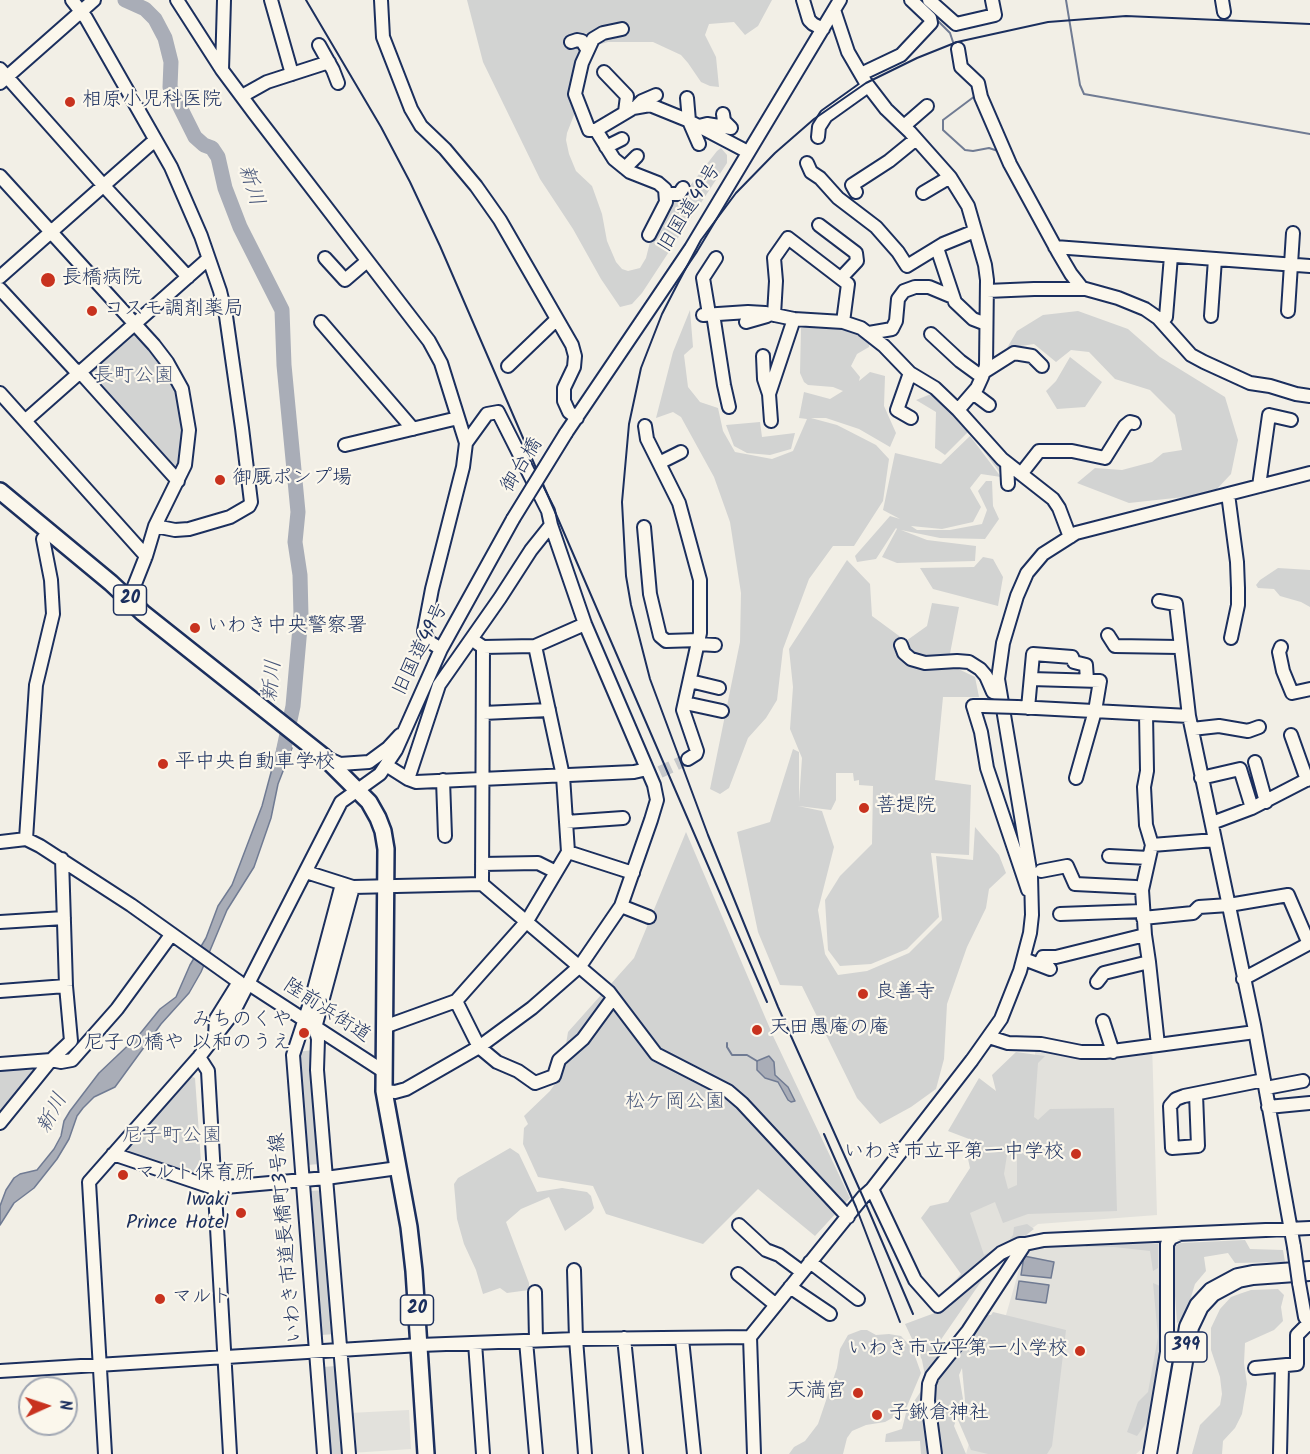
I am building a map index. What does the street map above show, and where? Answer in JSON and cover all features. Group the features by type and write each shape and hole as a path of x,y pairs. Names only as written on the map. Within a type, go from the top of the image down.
{"highway":[{"name":"399","path":"1167,1454 1190,1327 1199,1306 1212,1292 1238,1278 1304,1277"}],"main road":[{"name":"20","path":"0,491 50,531 143,613 323,756 369,802 383,831 387,885 384,1091 409,1227 420,1345 426,1454"}],"street":[{"path":"72,0 86,7"},
{"path":"177,0 222,70 366,262 429,341 441,363 466,443 463,467 424,631 428,641 441,649"},
{"path":"222,70 224,0"},
{"path":"271,0 292,74"},
{"path":"381,0 383,37 411,109 421,126 445,149 476,186 500,220 572,345 575,356 574,367 564,388 564,401 569,412 577,418"},
{"path":"803,0 809,20 823,29"},
{"path":"861,74 901,55 931,23 930,18 911,0"},
{"path":"929,0 956,24 995,15 992,0"},
{"path":"837,5 848,52 868,86 886,109 950,177 968,206 985,265 986,366 973,393 958,410"},
{"name":"旧国道49号","path":"566,433 691,248 837,5"},
{"path":"86,7 2,76 188,277"},
{"path":"86,7 86,18 182,190 201,236 226,316 242,428 251,502 249,506 230,517 189,528 175,530 155,526"},
{"path":"622,29 603,33 592,39 587,49 575,94 590,130 596,130 638,106 650,105 694,124 748,152"},
{"path":"571,42 582,41 587,49"},
{"path":"319,45 338,83"},
{"path":"958,49 961,67 978,83 981,97 1010,164 1054,247 1083,289"},
{"path":"242,96 267,81 329,62"},
{"path":"604,72 627,96 625,112"},
{"path":"818,137 819,127 826,116 868,86"},
{"path":"638,106 642,101 656,95"},
{"path":"687,98 699,144"},
{"path":"904,126 927,106"},
{"path":"694,124 731,128 724,121 723,114"},
{"path":"596,130 614,159 630,172 663,186 667,194 666,202 649,235"},
{"path":"606,147 622,139"},
{"path":"856,192 852,185 889,161 916,139"},
{"path":"0,277 155,140"},
{"path":"625,168 638,156"},
{"path":"807,163 811,172 818,176 838,198 876,227 907,266 937,248 975,231"},
{"path":"0,176 167,362 184,395 189,442 185,465 155,526 129,599"},
{"path":"923,193 950,177"},
{"path":"667,194 679,194 683,188"},
{"path":"819,225 856,253 857,261 841,278"},
{"path":"1288,311 1293,233"},
{"path":"772,315 776,281 774,258 788,238 848,284 843,322"},
{"path":"1054,247 1310,266"},
{"path":"937,248 958,307 986,324"},
{"path":"1162,322 1166,317 1171,256"},
{"path":"325,258 345,280 366,262"},
{"path":"716,258 703,278 708,315 729,407"},
{"path":"26,420 208,259"},
{"path":"1211,316 1215,259"},
{"path":"869,333 892,329 896,321 898,299 904,291 915,287 929,287 953,297"},
{"path":"0,289 74,369 80,372 178,481"},
{"path":"987,291 1083,289 1131,303 1145,309 1162,322 1191,355 1204,362 1250,383 1310,396"},
{"path":"708,315 748,312 794,320 843,322 861,328 910,373 935,388 1007,463 1053,499 1059,508 1070,537"},
{"path":"746,322 772,315"},
{"path":"508,366 557,319"},
{"path":"769,394 794,320"},
{"path":"321,322 413,429"},
{"path":"931,334 960,362 983,374"},
{"path":"983,374 1014,353 1032,356 1042,366"},
{"path":"763,356 771,422"},
{"path":"910,373 897,411 911,418"},
{"path":"0,393 146,556"},
{"path":"973,393 989,405"},
{"path":"384,1091 394,1092 406,1089 479,1047 532,1008 580,966 621,906 657,800 652,773 585,624 548,511 498,412 487,414 466,443"},
{"path":"1259,486 1269,415 1291,420"},
{"path":"345,445 458,418"},
{"path":"1021,474 1038,451 1072,451 1105,458 1125,426 1130,422 1134,423"},
{"path":"645,426 647,439 679,503 698,569 701,591 699,642 684,714 695,744 696,754 688,759"},
{"name":"御台橋","path":"513,519 566,433"},
{"path":"659,463 681,452"},
{"path":"1007,463 1008,484"},
{"path":"754,1454 750,1337 872,1189 989,1037 1009,1003 1024,959 1030,933 1031,876 998,680 1003,643 1022,581 1034,563 1044,554 1076,533 1310,473"},
{"path":"1228,494 1238,588 1238,605 1232,638"},
{"name":"旧国道49号","path":"105,1454 89,1182 199,1057 233,1013 341,802 380,774 396,750 441,649 513,519"},
{"path":"408,779 439,685 531,550 551,525"},
{"path":"644,527 647,578 660,636 666,641 715,645"},
{"path":"26,839 36,685 53,614 51,580 43,539 50,531"},
{"path":"1159,601 1176,604 1179,647 1189,716 1255,1032 1294,1247 1304,1277 1309,1325 1297,1335 1297,1364 1256,1368"},
{"path":"471,639 483,647 535,646 585,624"},
{"path":"1108,635 1115,646 1179,647"},
{"path":"901,645 904,653 911,659 926,663 969,662 980,669 993,692 1000,695"},
{"path":"384,1027 456,1001 527,921 568,852 563,776 535,646"},
{"path":"482,884 483,647"},
{"path":"1281,647 1279,652 1283,671 1292,693 1310,689"},
{"path":"1022,707 1031,679 1033,654 1072,657 1074,662 1086,665 1087,680"},
{"path":"1031,679 1100,681 1095,711 1076,778"},
{"path":"690,681 719,688"},
{"path":"685,703 722,711"},
{"path":"1032,900 987,768 981,732 973,706 1189,716"},
{"path":"483,713 549,710"},
{"path":"1146,714 1147,771 1144,786 1150,852 1142,890 1158,1045"},
{"path":"1192,729 1219,726 1248,731 1259,727"},
{"path":"695,744 701,728"},
{"path":"323,756 340,764 369,762 405,729"},
{"path":"1212,823 1266,802 1309,779 1291,735"},
{"path":"1255,762 1266,802"},
{"path":"386,765 416,782 652,773"},
{"path":"1201,778 1240,769 1252,808"},
{"path":"443,780 445,836"},
{"path":"566,822 623,818"},
{"path":"0,842 26,839 62,860 239,982 216,1018 214,1037"},
{"path":"1109,856 1150,852 1215,840"},
{"path":"568,852 633,873"},
{"path":"0,1123 51,1060 70,1041 62,860"},
{"path":"482,864 538,863 556,872"},
{"path":"1041,871 1067,866 1075,884 1136,887 1142,890"},
{"path":"306,872 348,886 482,884 580,966 613,998 656,1054 728,1090 848,1217"},
{"path":"348,886 315,1028 318,1039 317,1070 349,1454"},
{"name":"いわき市道長橋町3号線","path":"324,1454 292,1054 348,886"},
{"path":"1060,914 1193,913 1199,907 1229,905 1288,895 1310,944 1243,979"},
{"path":"621,906 649,917"},
{"path":"0,922 64,918"},
{"path":"0,1064 72,1060 117,1009 171,935"},
{"path":"1024,959 1050,969 1042,959 1043,957 1056,957 1145,935"},
{"path":"1097,982 1104,973 1149,962"},
{"name":"陸前浜街道","path":"249,984 383,1071"},
{"path":"0,991 66,986"},
{"path":"456,1001 479,1047 497,1062 518,1071 535,1083 554,1076 559,1060 583,1040 613,998"},
{"path":"1103,1021 1113,1052"},
{"path":"989,1037 1008,1043 1041,1044 1081,1052 1113,1052 1255,1032"},
{"path":"199,1057 208,1071 230,1454"},
{"path":"1196,1094 1198,1146 1172,1148 1170,1106 1176,1099 1196,1094 1265,1084 1303,1081"},
{"path":"1268,1107 1310,1103"},
{"path":"113,1154 214,1188 326,1178 398,1168"},
{"path":"872,1189 915,1280 938,1306 1001,1253 1020,1244 1044,1240 1310,1228"},
{"path":"739,1225 766,1250 779,1255 802,1272"},
{"path":"1150,1454 1167,1352 1167,1244 1170,1238 1181,1234"},
{"path":"935,1454 928,1401 932,1376 968,1331 1025,1244"},
{"path":"810,1262 858,1299"},
{"path":"574,1270 576,1339 585,1454"},
{"path":"738,1274 776,1305"},
{"path":"790,1287 830,1314"},
{"path":"535,1292 531,1340 536,1454"},
{"path":"0,1371 420,1345 531,1340 750,1337"},
{"path":"624,1338 636,1454"},
{"path":"682,1339 694,1454"},
{"path":"475,1343 483,1454"},
{"path":"1280,1454 1282,1366"}],"shaded area":[{"path":"280,739 292,748 278,784 271,818 254,867 227,910 201,972 189,993 161,1024 115,1087 94,1097 83,1108 57,1159 34,1188 14,1203 0,1225 0,1206 14,1178 20,1174 37,1170 54,1149 70,1111 99,1073 139,1035 160,1009 176,997 190,965 206,938 218,906 232,885 262,806"},
{"name":"いわき市立平第一中学校","path":"1152,1042 1157,1215 1038,1224 981,1266 963,1210 1030,1098 1036,1046 1107,1049"},
{"path":"769,1056 774,1062 775,1075 788,1087 795,1101 788,1100 778,1082 765,1078 757,1070 757,1061"},
{"name":"いわき市立平第一小学校","path":"1155,1240 1160,1244 1165,1344 1148,1443 1136,1454 966,1454 1025,1249 1037,1243"},
{"path":"1024,1256 1054,1262 1051,1278 1021,1275"},
{"path":"1019,1281 1049,1285 1046,1303 1016,1299"},
{"path":"409,1410 411,1449 351,1453 349,1413"}],"green space":[{"path":"467,0 772,0 758,26 745,35 734,22 709,24 705,35 716,57 719,87 701,82 681,55 653,42 608,42 585,52 575,95 574,115 566,140 576,171 592,186 602,214 607,241 616,262 622,269 628,271 640,268 646,258 651,238 671,201 682,196 717,151 721,148 727,155 727,163 642,293 632,304 620,307 540,179 483,62"},
{"path":"690,310 693,347 684,355 688,387 700,402 718,408 723,431 735,452 772,459 793,451 807,419 799,418 804,392 830,399 843,391 833,387 808,385 804,382 800,373 801,328 807,326 834,325 853,328 870,340 869,347 857,354 851,366 860,377 859,381 870,372 885,376 884,406 896,433 890,447 859,429 826,418 811,418 837,425 876,445 889,459 883,501 854,546 833,546 809,579 783,649 777,700 766,718 748,738 729,788 720,794 710,789 740,642 741,593 730,522 714,477 681,417 673,412 656,418 673,352"},
{"path":"1078,311 1128,329 1160,357 1225,397 1238,440 1231,474 1216,490 1193,496 1129,503 1077,483 1095,468 1122,470 1152,462 1163,453 1182,450 1175,415 1150,390 1115,379 1089,352 1071,350 1056,362 1034,344 1007,348 1017,331 1043,315"},
{"name":"長町公園","path":"137,333 155,354 177,389 184,424 183,455 177,470 173,470 88,375"},
{"path":"1070,357 1102,382 1085,407 1057,409 1046,391 1056,381"},
{"path":"931,394 942,401 1006,466 1000,473 969,431 945,455 935,448 936,412 916,400"},
{"path":"760,422 762,437 795,433 791,449 770,455 747,453 734,446 726,425"},
{"path":"970,436 1001,477 981,474 970,488 981,507 973,522 942,529 911,526 917,530 950,530 982,524 987,510 978,491 986,481 992,481 993,506 999,519 985,539 940,538 901,530 927,540 976,546 975,561 897,563 882,557 896,528 876,559 857,562 855,556 890,516 900,519 883,510 895,453 941,464"},
{"path":"983,557 993,559 1003,577 998,606 933,589 920,568 974,567"},
{"path":"847,560 870,584 872,616 906,641 927,626 932,603 959,607 948,664 975,677 979,697 943,697 935,780 971,785 969,855 931,853 939,917 907,949 871,964 840,966 828,950 825,900 840,876 872,844 873,786 859,785 859,780 854,781 853,773 836,773 836,800 831,810 798,806 822,811 834,847 818,910 825,954 838,975 867,971 909,953 942,920 936,856 973,860 975,827 999,855 1006,873 989,889 986,908 967,947 947,1004 944,1059 936,1089 911,1107 880,1124 857,1098 802,986 780,985 758,932 737,832 770,822 793,749 799,752 799,802 802,758 790,729 793,687 789,649"},
{"path":"1278,568 1310,570 1310,607 1280,596 1274,589 1258,588 1256,585 1260,580"},
{"name":"松ケ岡公園","path":"686,832 774,1038 850,1198 815,1236 758,1189 703,1244 606,1214 593,1186 538,1177 523,1144 524,1128 528,1124 524,1116 550,1091 561,1075 568,1032 634,958"},
{"path":"312,1050 321,1164 306,1165 298,1052"},
{"path":"1016,1052 1045,1056 1038,1063 1034,1117 1038,1120 1050,1109 1114,1108 1117,1211 1028,1214 1003,1223 995,1202 970,1213 984,1255 1008,1242 1013,1235 1014,1227 1027,1224 1034,1229 998,1257 940,1341 940,1354 926,1381 922,1360 905,1324 940,1311 945,1291 961,1274 921,1218 930,1206 948,1202 970,1168 965,1145 969,1139 948,1131 979,1078 996,1091 992,1075","holes":["1007,1155 1017,1156 1017,1185 1008,1189 1004,1174"]},
{"path":"40,1064 0,1113 0,1067"},
{"name":"尼子町公園","path":"188,1075 195,1078 202,1176 199,1177 128,1153 127,1149"},
{"path":"510,1148 519,1154 537,1192 562,1188 587,1192 591,1196 594,1208 565,1231 549,1197 521,1209 506,1222 529,1283 529,1290 507,1293 500,1288 483,1294 457,1219 454,1184 458,1178"},
{"path":"324,1190 335,1334 321,1335 310,1191"},
{"path":"1245,1240 1250,1249 1283,1250 1285,1262 1235,1263 1228,1253 1204,1257 1206,1271 1195,1284 1184,1320 1177,1323 1171,1279 1171,1257 1174,1246 1181,1243"},
{"path":"1158,1244 1158,1268 1153,1271 1150,1251 1086,1247 1085,1245"},
{"path":"1153,1283 1160,1286 1163,1342 1152,1415 1137,1436 1127,1432 1138,1402 1148,1392 1158,1337"},
{"path":"1278,1289 1284,1295 1281,1307 1283,1321 1274,1330 1245,1343 1244,1363 1247,1384 1242,1414 1235,1428 1223,1441 1222,1454 1192,1454 1200,1425 1220,1405 1222,1394 1220,1377 1211,1350 1211,1328 1220,1309 1231,1297 1242,1293 1251,1290"},
{"path":"993,1312 1066,1330 1052,1446 1047,1454 988,1454 971,1450 958,1420 965,1400 962,1368 959,1375 963,1399 954,1426 966,1454 921,1454 920,1441 885,1442 886,1434 902,1429 906,1413 972,1317 991,1315"},
{"path":"867,1330 876,1335 901,1336 912,1348 921,1373 905,1411 885,1422 866,1425 852,1431 847,1438 843,1454 789,1454 794,1447 805,1441 818,1424 837,1368 840,1349 848,1335"},
{"path":"336,1366 342,1454 329,1454 323,1367"}],"waterway":[{"name":"新川","path":"125,0 145,9 155,19 165,38 171,62 170,87 195,137 204,145 212,148 218,157 225,188 240,227 282,310 284,365 298,512 295,542 300,575 301,616 293,706 281,762"},
{"path":"1066,0 1080,85 1084,94 1310,134"},
{"path":"936,19 950,33 954,45"},
{"path":"975,96 943,120 943,130 965,150 989,148 998,151"},
{"path":"727,1043 732,1055 747,1055 757,1061"}],"tunnel":[{"path":"660,772 688,759"}],"railway":[{"path":"306,0 381,127 440,246 767,1002"},
{"path":"913,1314 778,1007 708,835 650,679 626,576 622,502 629,424 641,368 662,314 701,240 736,193 775,153 814,119 866,83 917,58 957,42 1048,22 1126,16 1310,24"},
{"path":"824,1134 856,1207 900,1322"}],"place":[{"name":"相原小児科医院","path":"70,102"},
{"name":"長橋病院","path":"48,280"},
{"name":"コスモ調剤薬局","path":"92,311"},
{"name":"御厩ポンプ場","path":"220,480"},
{"name":"いわき中央警察署","path":"195,628"},
{"name":"平中央自動車学校","path":"163,764"},
{"name":"菩提院","path":"864,808"},
{"name":"良善寺","path":"863,994"},
{"name":"天田愚庵の庵","path":"757,1030"},
{"name":"みちのくや 尼子の橋や 以和のうえ","path":"304,1033"},
{"name":"いわき市立平第一中学校","path":"1076,1154"},
{"name":"マルト保育所","path":"123,1175"},
{"name":"Iwaki Prince Hotel","path":"241,1213"},
{"name":"マルト","path":"160,1299"},
{"name":"いわき市立平第一小学校","path":"1080,1351"},
{"name":"天満宮","path":"858,1393"},
{"name":"子鍬倉神社","path":"877,1415"}]}
